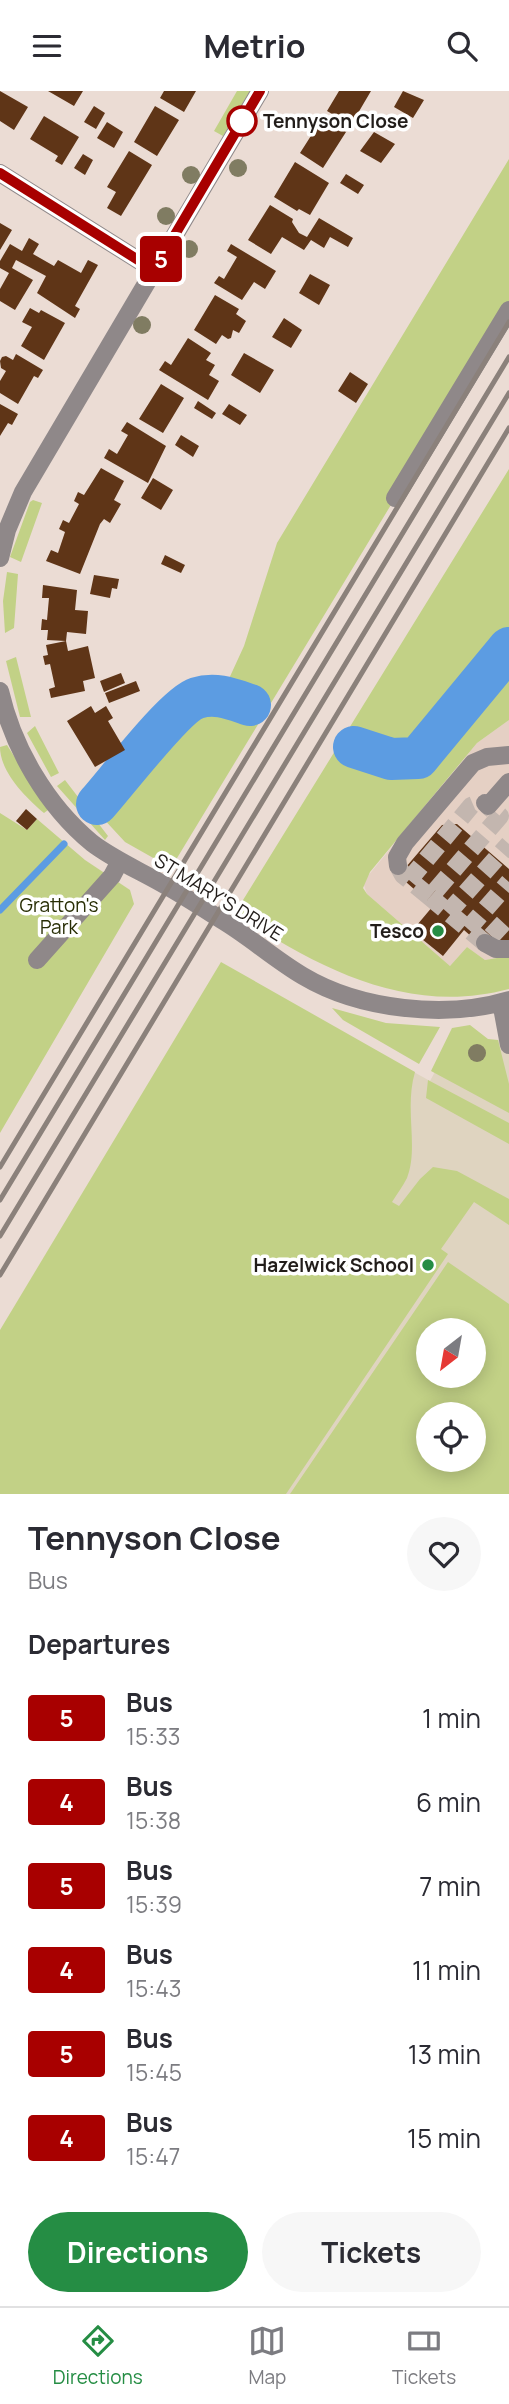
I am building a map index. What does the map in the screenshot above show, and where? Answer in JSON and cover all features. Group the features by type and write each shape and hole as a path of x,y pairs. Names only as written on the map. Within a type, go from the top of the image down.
{"street":[{"path":"0,558 7,530 23,492 260,91"},
{"path":"0,173 154,270"},
{"path":"395,498 509,310"},
{"name":"ST MARY'S DRIVE","path":"0,691 19,746 44,790 79,831 120,861 245,934 295,971 340,993 393,1007 463,1008 505,1001"},
{"path":"398,866 397,857 405,843 468,767 483,758 509,755"},
{"path":"485,803 488,806 509,782"},
{"path":"37,960 112,876 120,861"},
{"path":"485,943 496,949 509,949"},
{"path":"505,1001 509,1045"}],"shaded area":[{"path":"509,720 509,956 485,960 467,947 450,966 367,894 363,882 477,743"},
{"name":"Hazelwick School","path":"509,1038 509,1494 202,1494 376,1051 430,1081 442,1059 489,1047 498,1040"}],"green space":[{"path":"237,91 250,91 223,136 214,131"},
{"path":"509,159 509,310 171,868 125,842 88,802 169,709 193,692 200,679 227,683 244,646 277,543"},
{"path":"509,469 509,720 477,743 370,872 363,888 450,966 467,947 485,960 509,956 509,989 472,996 435,996 400,991 365,982 331,968 298,952 235,913"},
{"path":"33,500 42,503 21,562 10,557"},
{"path":"7,572 18,574 14,628 5,633 3,601"},
{"path":"16,657 31,717 20,717 6,661"},
{"path":"35,726 59,773 51,777 27,733"},
{"path":"7,745 48,810 44,813 22,792 4,766 0,747"},
{"path":"65,780 108,836 105,840 57,786"},
{"name":"Gratton's Park","path":"0,813 27,830 37,819 85,860 130,890 134,904 0,1133"},
{"path":"221,962 415,1072 411,1100 410,1166 407,1178 392,1202 399,1206 433,1167 457,1171 509,1199 509,1225 474,1202 441,1249 448,1254 286,1494 0,1494 0,1330"},
{"path":"332,1008 386,1023 440,1027 419,1064 343,1020"},
{"path":"470,1025 488,1039 498,1040 509,1084 509,1113 431,1071 452,1028"},
{"path":"428,1080 509,1123 509,1144 426,1098"},
{"path":"448,1262 509,1304 509,1494 290,1494"}],"building":[{"path":"0,91 28,107 14,130 0,121"},
{"path":"48,91 83,91 74,106"},
{"path":"164,91 196,91 184,112 160,98"},
{"path":"339,91 371,91 351,125 327,111"},
{"path":"403,91 424,100 413,118 394,107"},
{"path":"94,106 105,113 96,129 84,122"},
{"path":"155,106 179,120 157,156 134,142"},
{"path":"44,116 79,137 62,165 55,161 58,156 30,139"},
{"path":"323,117 346,132 323,168 300,153"},
{"path":"107,122 123,132 114,148 97,138"},
{"path":"374,132 395,144 381,163 360,151"},
{"path":"129,151 152,165 121,216 107,208 116,192 107,187"},
{"path":"83,154 93,160 85,175 74,168"},
{"path":"295,162 329,183 310,215 299,209 297,211 274,197"},
{"path":"346,174 364,185 358,194 340,183"},
{"path":"270,205 293,219 292,222 299,233 307,237 319,218 353,238 348,247 330,237 324,248 311,240 304,250 282,237 271,254 248,240"},
{"path":"0,223 12,230 0,250"},
{"path":"29,238 39,244 33,254 54,266 58,260 81,273 88,260 98,265 75,306 80,309 75,318 37,293 46,276 16,260 12,268 33,280 15,310 0,301 0,289 9,273 0,268 0,261 10,244 22,251"},
{"path":"231,244 276,271 265,289 254,282 242,300 214,283 219,276 224,279 237,257 227,251"},
{"path":"310,274 330,285 319,305 299,293"},
{"path":"215,295 239,309 236,314 246,321 239,333 233,330 231,338 228,339 222,335 216,344 194,330"},
{"path":"30,308 39,313 41,310 65,323 44,360 21,346 32,327 22,322"},
{"path":"284,318 302,330 291,348 272,337"},
{"path":"188,338 211,353 206,360 215,365 209,375 219,381 208,400 159,370 165,361 171,365"},
{"path":"244,353 274,370 260,393 231,375"},
{"path":"16,354 43,370 38,378 34,376 18,404 0,393 0,381 6,371 1,368 0,361 6,356 13,360"},
{"path":"350,372 368,384 356,403 338,391"},
{"path":"161,384 184,398 163,433 139,419"},
{"path":"198,401 216,413 212,419 194,408"},
{"path":"0,404 18,414 12,425 8,423 0,436"},
{"path":"229,404 247,415 240,425 222,414"},
{"path":"127,422 166,446 148,483 104,458 109,449 117,454 128,435 121,431"},
{"path":"181,435 199,446 193,457 175,445"},
{"path":"101,468 124,481 114,500 121,504 110,523 104,519 100,524 80,574 46,561 51,550 58,553 65,532 59,529 63,520 69,523 79,504 74,501 78,492 84,495"},
{"path":"153,478 173,490 161,510 141,498"},
{"path":"165,555 185,565 181,573 161,564"},
{"path":"94,575 119,579 117,589 112,588 110,598 90,594"},
{"path":"43,585 77,590 75,610 88,611 86,634 67,632 66,641 47,640 48,630 41,630 42,619 47,620 49,598 42,598"},
{"path":"66,641 68,651 88,646 95,678 83,681 85,691 51,698 49,689 55,687 50,664 45,665 43,656 48,655 46,645"},
{"path":"121,673 125,683 104,692 100,681"},
{"path":"136,681 140,691 109,703 105,693"},
{"path":"91,706 95,713 106,706 113,718 108,721 125,750 95,767 67,721"},
{"path":"26,809 37,819 27,830 16,821"},
{"name":"Tesco","path":"457,824 509,869 509,951 491,954 464,930 443,956 412,931 433,906 406,882 406,867 442,825"}],"waterway":[{"path":"354,747 391,759 418,758 509,648"},
{"path":"97,804 161,729 187,704 197,698 211,696 250,705"},
{"path":"0,910 64,844"}],"tunnel":[{"path":"409,880 471,806 485,803"},
{"path":"398,866 403,875 430,897 500,816 488,806"},
{"path":"448,913 509,844"},
{"path":"468,929 509,882"},
{"path":"430,897 485,943 509,917"}],"railway":[{"path":"0,1167 509,322"},
{"path":"0,1200 509,357"},
{"path":"0,1236 509,393"},
{"path":"0,1275 509,428"}],"bus line":[{"name":"5","path":"0,173 117,244 154,270 260,91"}],"place":[{"name":"Tennyson Close","path":"242,121"},
{"name":"Tesco","path":"438,931"},
{"name":"Hazelwick School","path":"428,1265"}]}
